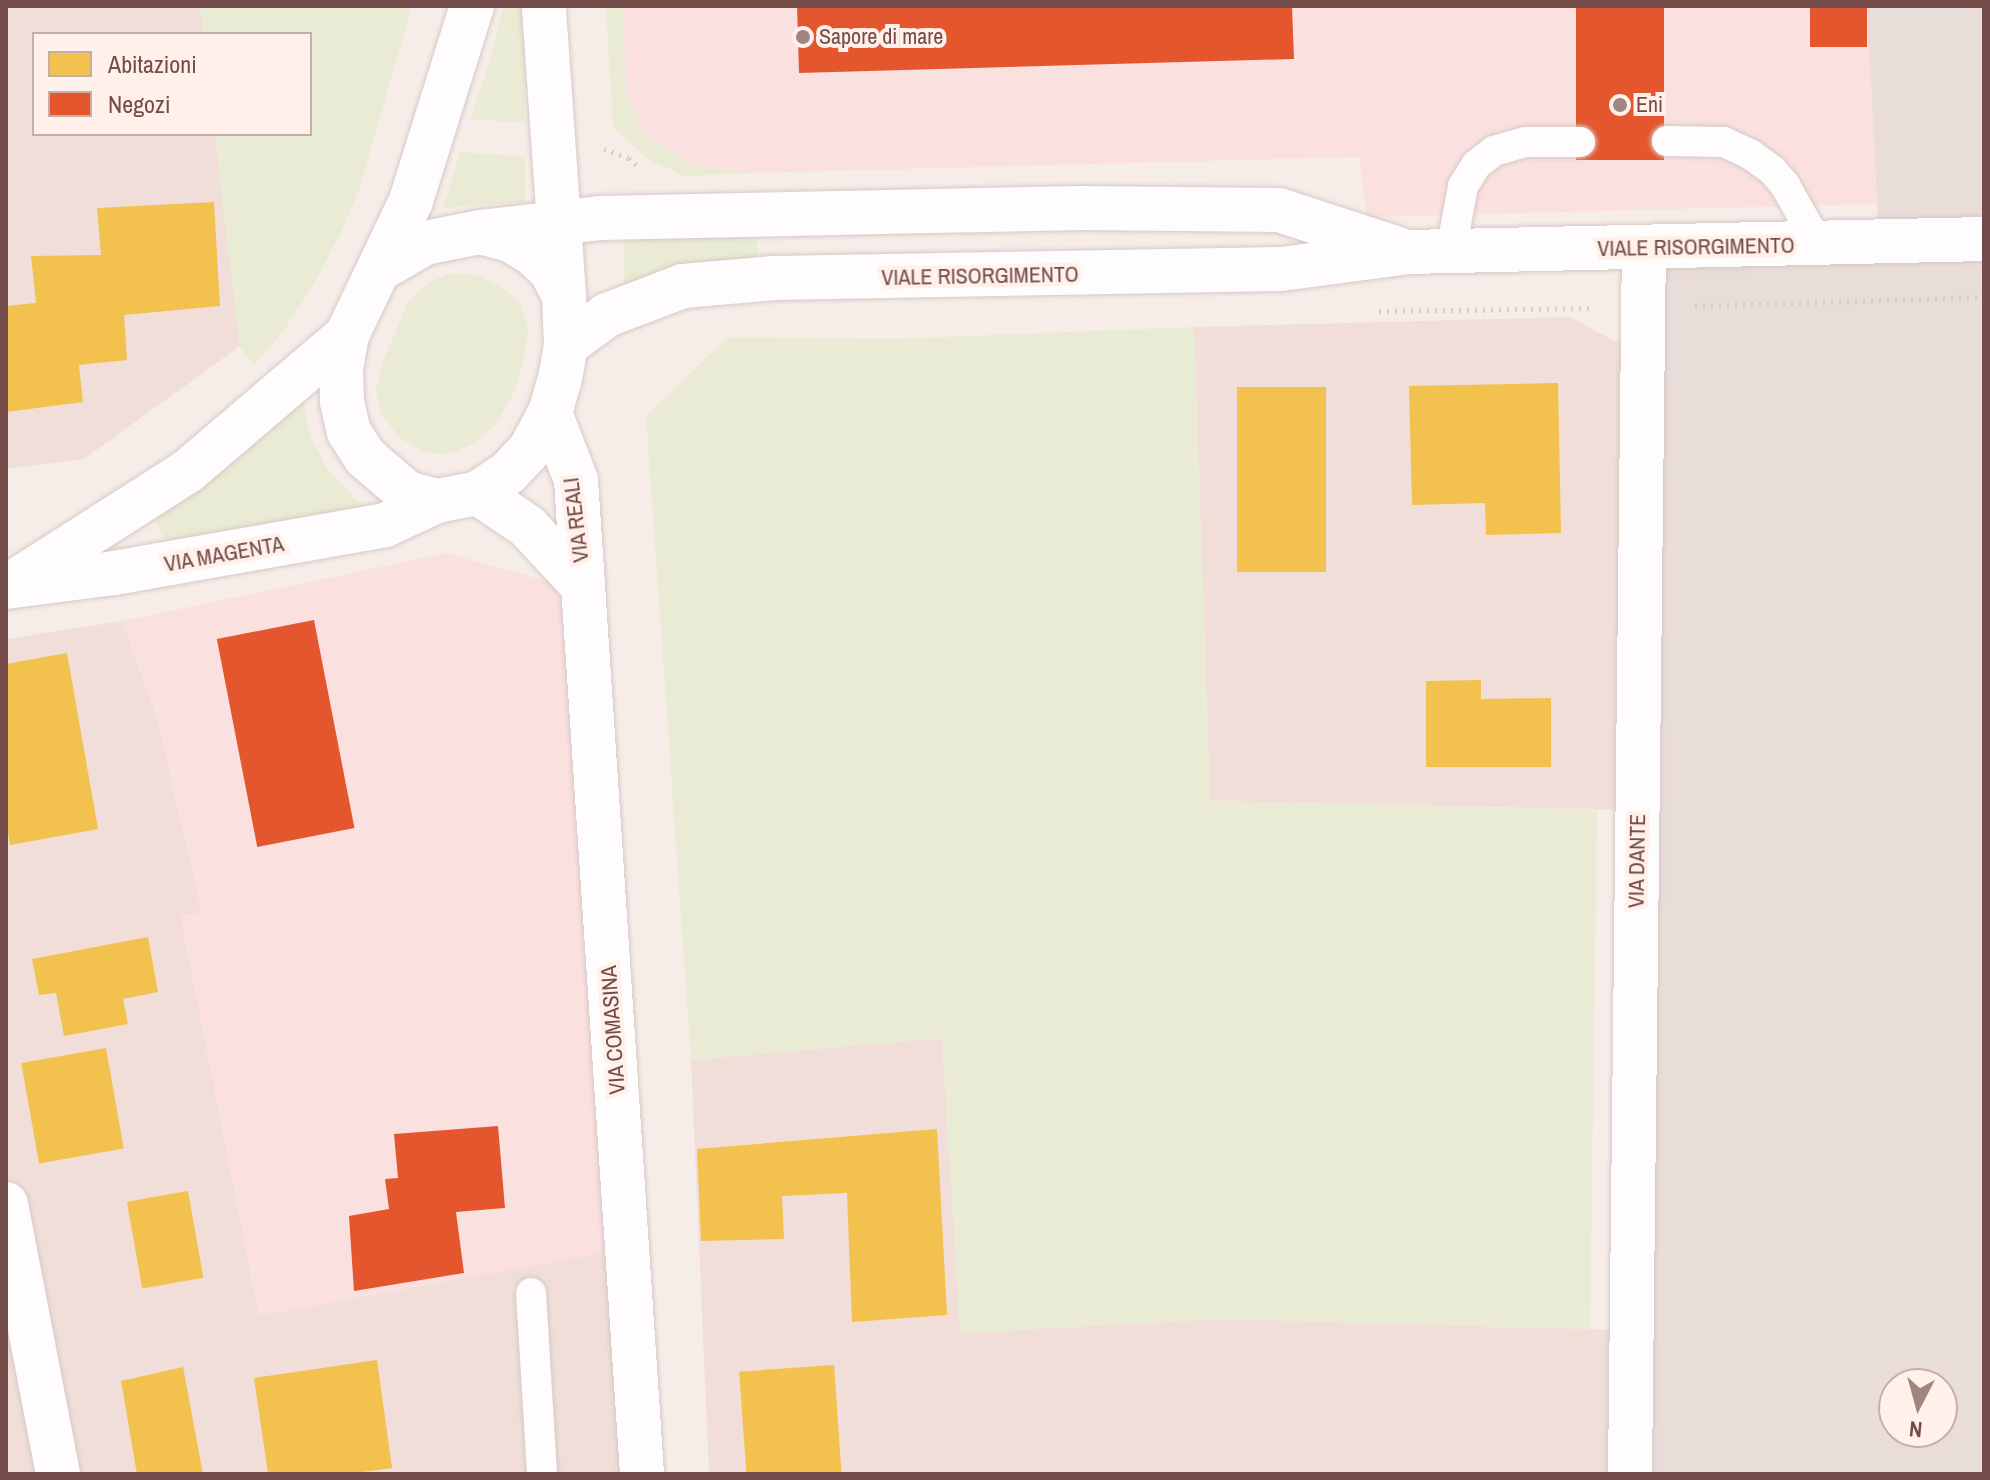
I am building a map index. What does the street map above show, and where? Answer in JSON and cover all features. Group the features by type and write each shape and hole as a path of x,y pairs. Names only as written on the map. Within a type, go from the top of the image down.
{"street":[{"path":"472,6 411,201 382,268 347,335 341,369 342,402 349,432 365,457 407,493 457,497 516,465 531,448 550,413 566,345 564,295 580,220 556,173 544,6"},
{"name":"VIALE RISORGIMENTO","path":"480,232 580,220 1081,208 1279,210 1408,252"},
{"path":"382,268 425,243 480,232 510,240 532,253 551,271 564,295"},
{"name":"VIALE RISORGIMENTO","path":"566,345 607,315 683,286 775,278 1281,269 1408,252 1984,239"},
{"name":"VIA DANTE","path":"1630,1474 1644,249"},
{"name":"VIA MAGENTA","path":"6,587 188,471 347,335"},
{"name":"VIA REALI","path":"550,413 576,480 583,586"},
{"name":"VIA MAGENTA","path":"6,587 114,573 385,525 457,497"},
{"name":"VIA REALI","path":"457,497 527,526 583,586"},
{"name":"VIA COMASINA","path":"583,586 642,1474"},
{"path":"6,1204 19,1338 58,1474"}],"lane":[{"path":"1667,141 1724,142 1750,154 1772,170 1785,185 1818,244"},
{"path":"1451,251 1463,186 1476,165 1494,151 1525,142 1580,142"},
{"path":"531,1293 542,1474"}],"shaded area":[{"path":"6,6 200,6 204,32 32,32 32,136 215,136 240,346 84,459 6,469"},
{"path":"623,6 1867,6 1877,204 1367,217 1359,157 754,173 695,166 645,136 626,91"},
{"path":"1867,6 1984,6 1984,1474 1642,1474 1654,250 1879,242"},
{"path":"1570,317 1633,351 1629,810 1210,801 1194,327"},
{"path":"447,553 572,588 618,1250 259,1316 180,915 202,913 156,714 122,621"},
{"path":"122,621 156,714 203,913 181,916 259,1315 618,1250 631,1474 6,1474 6,639"},
{"path":"942,1038 961,1333 1222,1319 1621,1330 1619,1474 709,1474 691,1060"}],"green space":[{"path":"200,6 412,6 359,190 341,232 314,284 282,333 254,365 240,346 215,136 312,136 312,32 204,32"},
{"path":"503,6 524,6 525,123 470,119 491,58"},
{"path":"606,6 623,6 626,91 645,136 695,166 754,173 685,176 649,160 613,127"},
{"path":"460,152 525,157 525,202 443,208"},
{"path":"625,234 757,235 757,257 678,266 624,284"},
{"path":"449,274 475,274 502,288 521,303 528,330 524,360 514,392 497,423 475,443 450,454 423,452 400,438 381,414 376,390 382,364 408,302 429,282"},
{"path":"1194,327 1210,801 1597,810 1590,1329 1222,1319 960,1333 942,1038 691,1060 646,416 728,337 893,339"},
{"path":"303,397 310,436 327,468 365,509 167,547 152,513"}],"building: Abitazioni":[{"path":"214,202 220,306 124,315 127,360 79,365 83,402 6,412 6,306 36,303 31,256 101,255 97,208"},
{"path":"1558,383 1561,533 1486,535 1485,503 1412,505 1409,386"},
{"path":"1237,387 1326,387 1326,572 1237,572"},
{"path":"67,653 98,829 10,845 6,821 6,664"},
{"path":"1481,680 1481,699 1551,698 1551,767 1426,767 1426,681"},
{"path":"148,937 158,992 123,999 128,1024 64,1036 56,993 39,995 32,959"},
{"path":"106,1048 124,1148 39,1163 21,1063"},
{"path":"937,1129 947,1315 852,1322 847,1193 782,1196 784,1239 701,1241 697,1149"},
{"path":"188,1191 203,1278 142,1288 127,1202"},
{"path":"377,1360 392,1468 348,1474 268,1474 254,1378"},
{"path":"834,1365 842,1474 746,1474 739,1372"},
{"path":"183,1367 203,1474 137,1474 121,1381"}],"building: Negozi":[{"path":"797,6 1292,6 1294,59 799,73"},
{"path":"1576,6 1664,6 1664,160 1576,160"},
{"path":"1810,6 1867,6 1867,47 1810,47"},
{"path":"314,620 354,828 257,847 217,639"},
{"path":"498,1126 505,1208 456,1212 464,1273 354,1291 349,1216 389,1209 385,1179 398,1178 394,1134"}],"place":[{"name":"Sapore di mare","path":"803,37"},
{"name":"Eni","path":"1620,105"}]}
